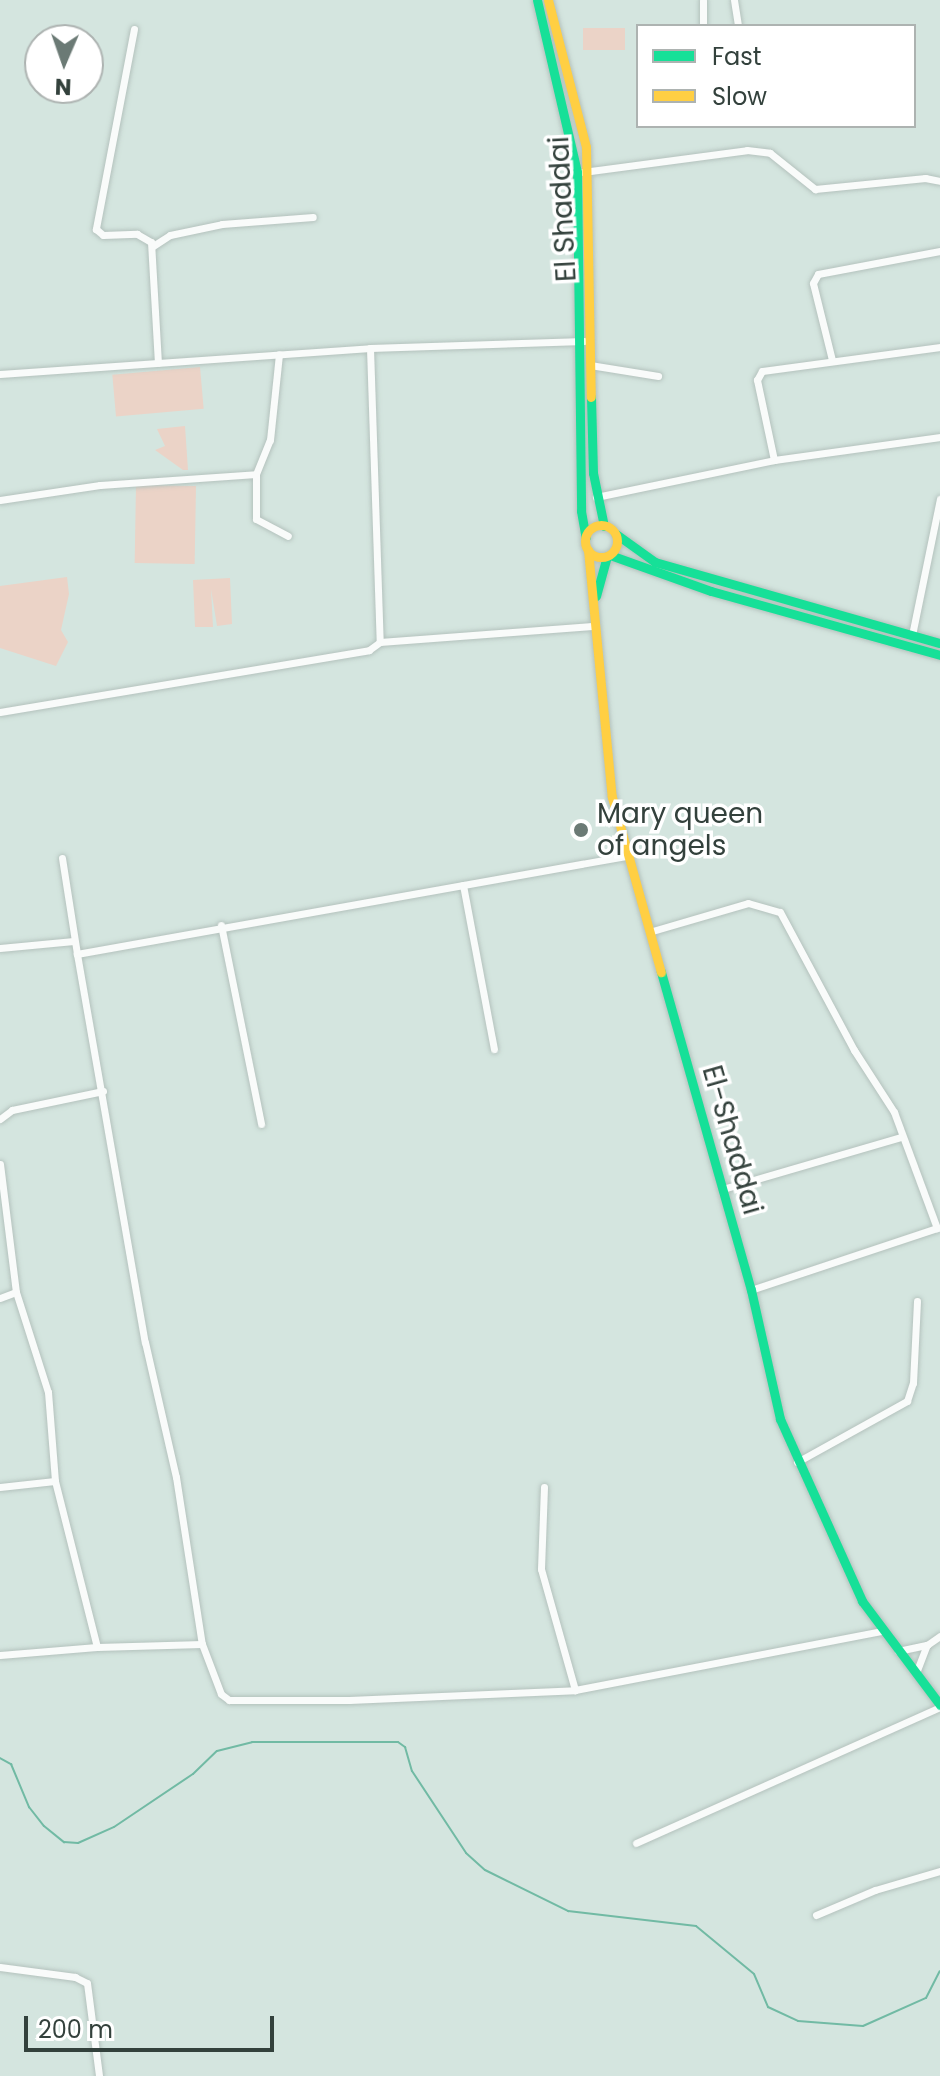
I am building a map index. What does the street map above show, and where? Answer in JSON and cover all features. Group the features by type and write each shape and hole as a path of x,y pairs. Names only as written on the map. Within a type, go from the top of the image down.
{"street":[{"path":"537,0 582,172 585,341 581,511 588,550 796,609 940,643"},
{"name":"El Shaddai","path":"548,0 577,107 582,172"},
{"path":"703,0 703,24"},
{"path":"734,0 738,24"},
{"path":"134,29 96,229 103,235 137,234 153,246"},
{"path":"582,172 747,150 770,153 815,189 925,178 940,181"},
{"path":"153,246 170,235 222,224 313,217"},
{"path":"153,246 158,363"},
{"path":"832,360 813,283 818,274 940,251"},
{"path":"0,374 370,348 585,341"},
{"path":"585,341 590,365 595,498 604,526 655,562 940,655"},
{"path":"774,460 759,375 832,360 940,347"},
{"path":"370,348 380,642"},
{"path":"279,354 272,430 256,474 256,519 288,536"},
{"path":"590,365 658,376"},
{"path":"595,498 774,460 940,437"},
{"path":"0,500 100,485 256,474"},
{"path":"912,635 940,499"},
{"path":"586,538 595,527 604,526"},
{"path":"596,596 616,534"},
{"name":"El-Shaddai","path":"588,550 596,596 595,626 612,797 626,856 751,1290 770,1385 797,1462 848,1574 882,1631 940,1706"},
{"path":"0,712 369,650 380,642 595,626"},
{"path":"77,954 221,925 626,856"},
{"path":"62,858 145,1342 192,1566 202,1644 221,1694 236,1702 575,1690 882,1631"},
{"path":"463,885 494,1049"},
{"path":"649,932 748,903 780,912 854,1050 894,1112 938,1228 751,1290"},
{"path":"221,925 261,1124"},
{"path":"0,948 74,941"},
{"path":"0,1119 12,1110 103,1091"},
{"path":"723,1189 901,1137"},
{"path":"0,1164 16,1292 48,1392 55,1481 97,1647"},
{"path":"0,1298 16,1292"},
{"path":"797,1462 907,1401 917,1301"},
{"path":"0,1487 55,1481"},
{"path":"544,1487 541,1569 575,1690"},
{"path":"898,1651 927,1645 940,1636"},
{"path":"0,1655 97,1647 202,1644"},
{"path":"916,1673 927,1645"},
{"path":"636,1843 940,1706"},
{"path":"816,1915 940,1871"},
{"path":"0,1967 75,1977 87,1983 99,2076"}],"shaded area":[{"path":"583,28 625,28 625,50 583,50"},
{"path":"200,367 204,409 116,417 112,375"},
{"path":"185,426 188,470 183,470 155,450 165,446 157,429"},
{"path":"136,485 196,486 195,564 135,563"},
{"path":"67,577 69,594 61,630 68,642 56,666 0,648 0,586"},
{"path":"230,578 232,624 217,626 211,589 213,627 195,627 193,580"}],"waterway":[{"path":"0,1758 11,1764 29,1807 44,1826 64,1842 78,1843 114,1827 193,1774 217,1751 252,1742 398,1742 405,1747 412,1771 466,1853 485,1870 568,1911 696,1926 754,1974 768,2007 798,2021 863,2026 926,1998 940,1971"}],"traffic: fast":[{"path":"537,0 577,172 581,511 586,538"},
{"path":"591,397 593,473 604,526"},
{"path":"616,534 655,562 940,643"},
{"path":"610,555 711,591 940,655"},
{"path":"596,596 607,556"},
{"path":"661,972 751,1290 780,1419 862,1601 940,1705"}],"traffic: slow":[{"path":"548,0 586,147 591,397"},
{"path":"601,525 612,530 617,541 612,552 601,557 590,552 585,541 590,530 601,525"},
{"path":"588,550 612,797 661,972"}],"place":[{"name":"Mary queen of angels","path":"581,830"}]}
